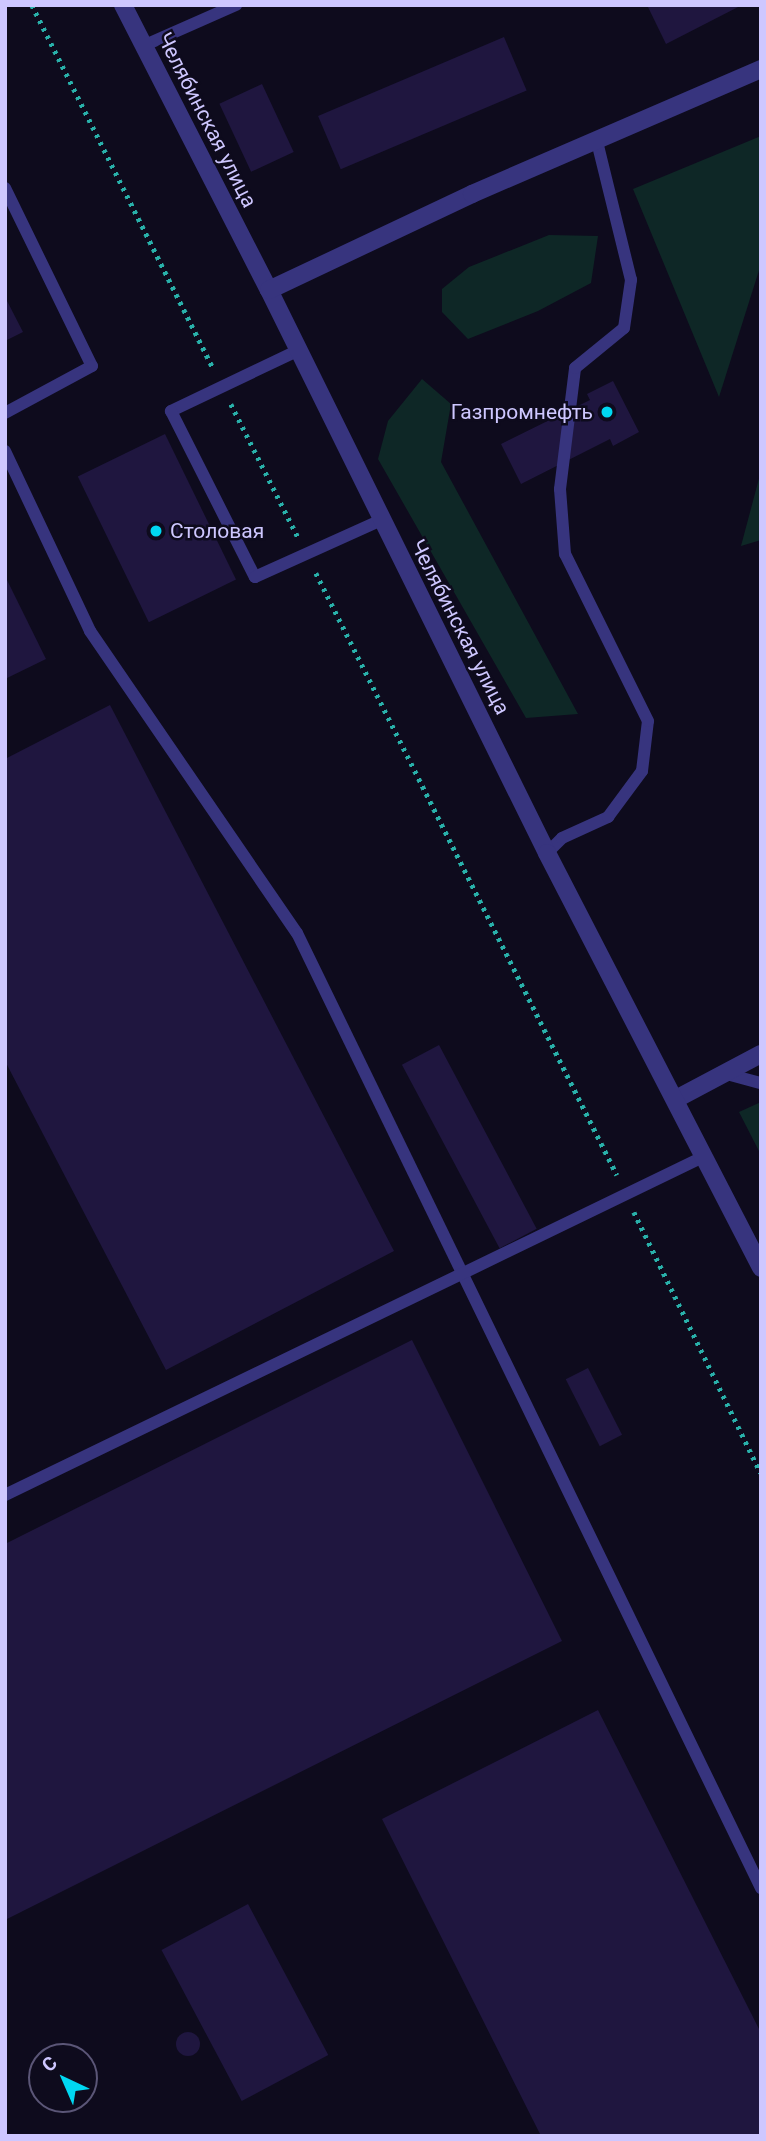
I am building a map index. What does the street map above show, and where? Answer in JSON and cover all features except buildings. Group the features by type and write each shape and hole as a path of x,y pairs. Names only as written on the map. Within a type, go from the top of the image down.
{"street":[{"name":"Челябинская улица","path":"123,5 299,349 547,853 761,1268"},
{"path":"269,290 596,138 761,69"},
{"path":"676,1099 761,1054"}],"lane":[{"path":"144,46 236,5"},
{"path":"547,853 562,838 608,817 642,771 648,721 565,554 560,489 575,368 624,328 631,280 596,138"},
{"path":"5,188 92,366 5,413"},
{"path":"299,349 171,411 256,578 381,520"},
{"path":"5,451 90,631 297,933 761,1888"},
{"path":"723,1073 761,1083"},
{"path":"5,1495 705,1156"}],"path":[{"path":"32,5 625,1193 761,1473"}],"green space":[{"path":"761,136 761,264 719,397 633,189"},
{"path":"549,235 598,236 591,283 538,311 468,339 442,312 442,289 469,267"},
{"path":"422,379 451,404 441,462 578,714 526,718 378,459 388,421"},
{"path":"761,471 761,540 741,546"},
{"path":"761,1102 761,1155 739,1112"}],"place":[{"name":"Газпромнефть","path":"607,412"},
{"name":"Столовая","path":"156,531"}]}
